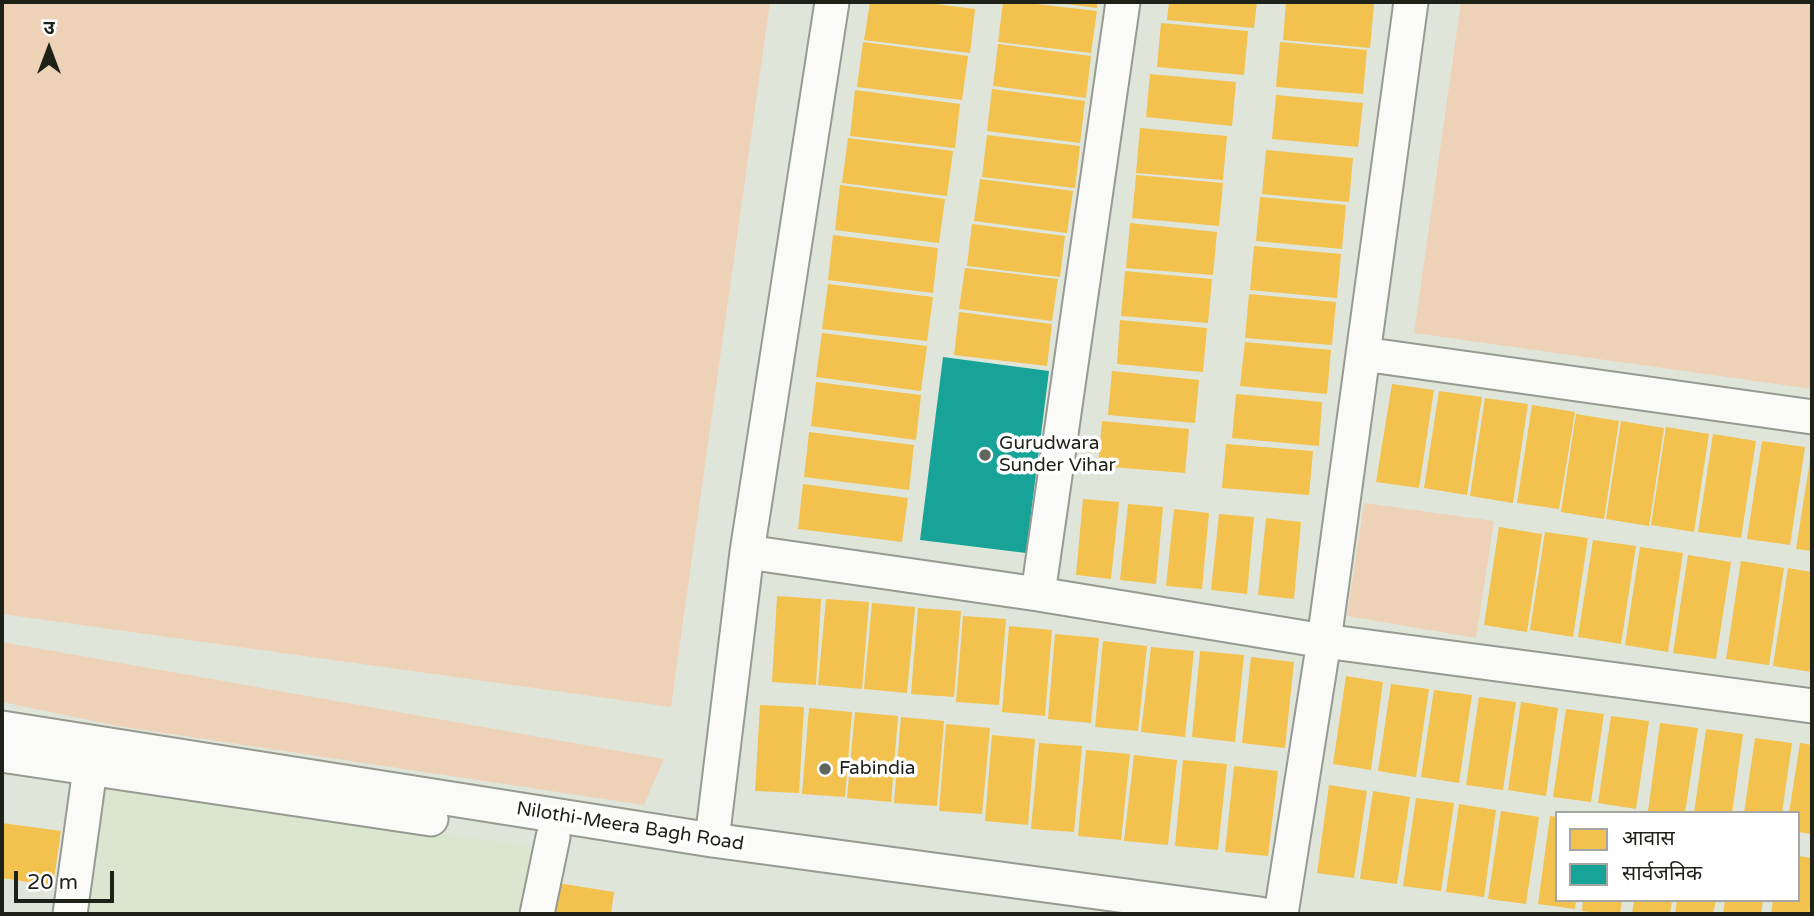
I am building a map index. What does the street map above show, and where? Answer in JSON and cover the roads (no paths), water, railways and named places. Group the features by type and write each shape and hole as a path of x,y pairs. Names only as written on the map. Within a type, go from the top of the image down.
{"street":[{"path":"712,840 747,552 832,2"},
{"path":"1038,594 1123,2"},
{"path":"1281,914 1324,640 1411,2"},
{"path":"1363,354 1812,417"},
{"path":"747,552 1038,594 1324,640 1812,706"},
{"name":"Nilothi-Meera Bagh Road","path":"2,728 92,755 553,837 1099,914"},
{"name":"Nilothi-Meera Bagh Road","path":"2,755 92,755 1260,914"},
{"path":"70,914 92,755"},
{"path":"537,914 553,837"}],"place":[{"name":"Gurudwara Sunder Vihar","path":"985,455"},
{"name":"Fabindia","path":"825,769"}]}
